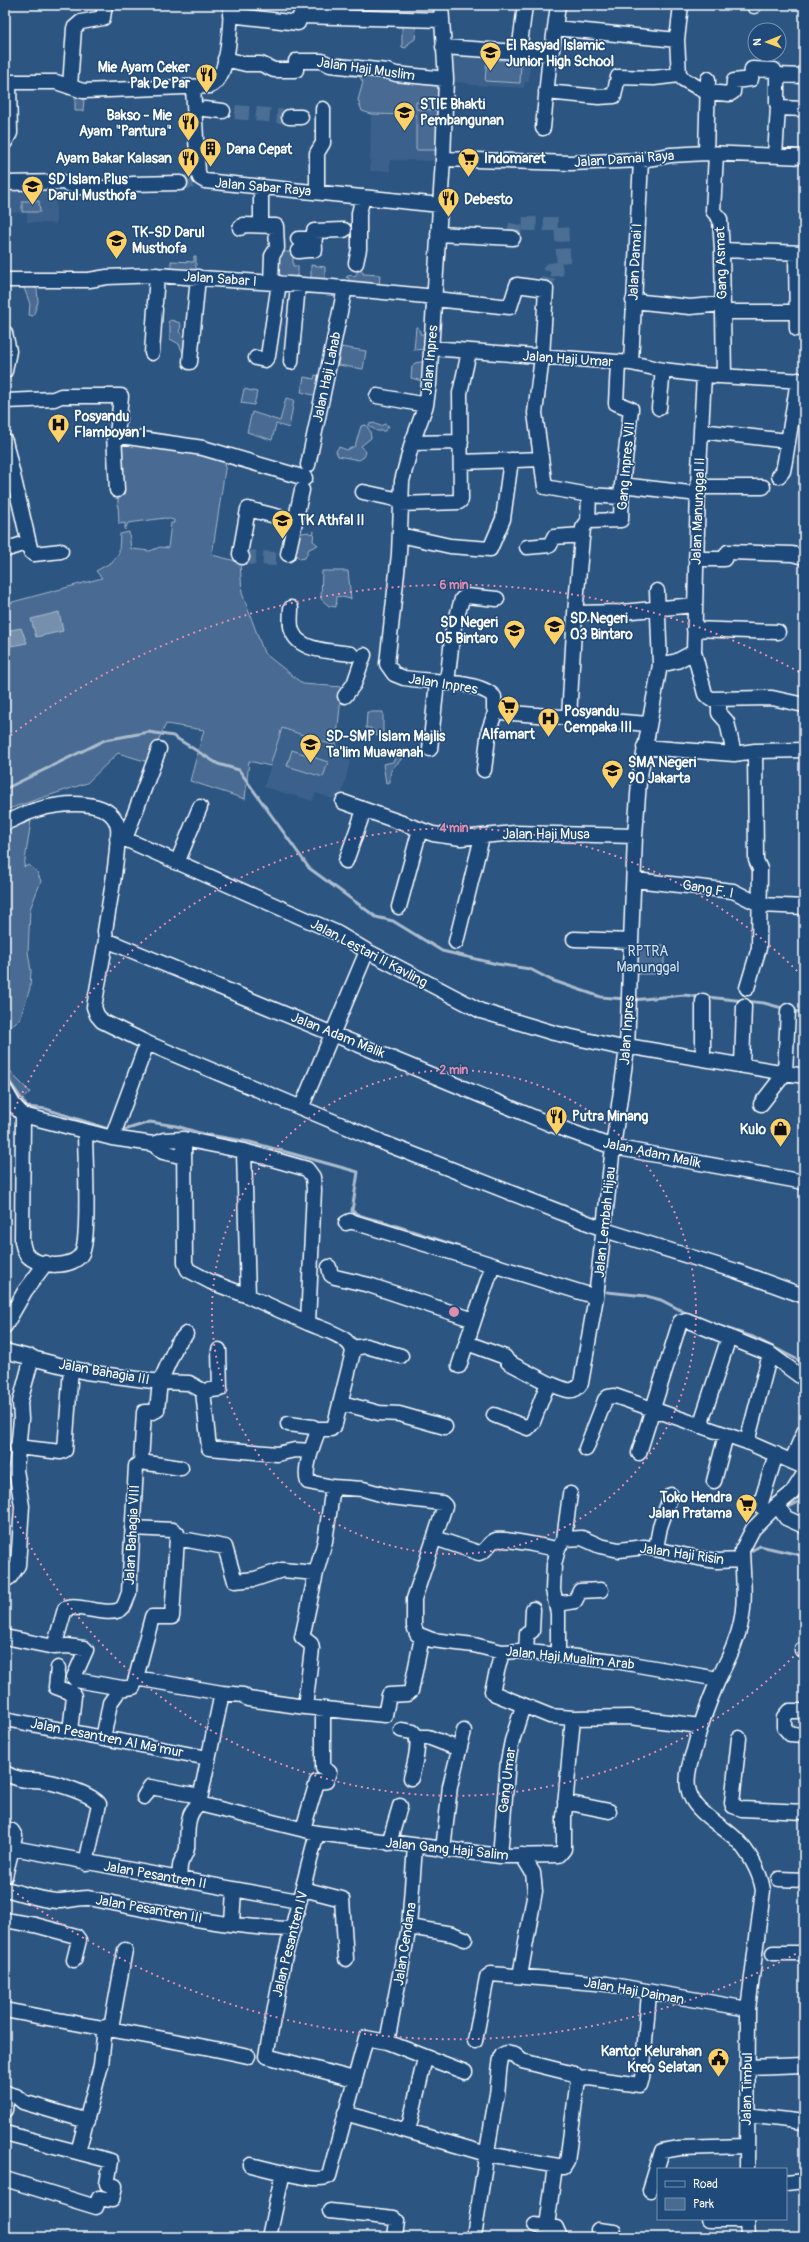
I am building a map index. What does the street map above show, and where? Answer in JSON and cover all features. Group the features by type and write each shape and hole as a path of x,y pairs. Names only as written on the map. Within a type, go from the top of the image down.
{"street":[{"path":"70,87 74,28 81,22 103,18 106,5"},
{"name":"Jalan Inpres","path":"441,5 446,79 436,298 429,389 426,405 412,443 402,481 400,502 400,535 386,655 388,668 394,674 404,678 485,690 494,697 496,710"},
{"path":"519,52 525,5"},
{"path":"543,128 550,54 552,50 558,5"},
{"path":"681,5 677,40 679,75 683,79 732,94 734,81 750,80 752,69 774,70 777,75 778,107 775,156"},
{"path":"5,142 10,133 7,82 56,82 83,91 210,86 216,83 221,76 225,60 231,10 298,23 300,16 442,20"},
{"path":"555,28 677,40"},
{"path":"443,47 550,54"},
{"name":"Jalan Haji Muslim","path":"225,60 262,65 274,70 296,70 296,61 322,61 330,64 387,71 396,74 446,79"},
{"path":"546,92 599,97 614,96 618,77 654,78 679,75"},
{"path":"777,75 804,76"},
{"name":"Gang Asmat","path":"707,86 711,153 712,211 720,219 722,250 724,376"},
{"name":"Jalan Sabar Raya","path":"193,87 200,109 198,172 192,181 440,205"},
{"path":"778,107 782,110 804,109"},
{"path":"200,109 230,112"},
{"path":"317,192 317,153 323,143 323,109"},
{"name":"Jalan Damai Raya","path":"443,158 571,163 641,160 671,155 711,153 804,157"},
{"name":"Jalan Damai I","path":"631,409 616,403 625,363 633,302 641,160"},
{"path":"5,183 63,182 78,187 126,189 132,184 192,181"},
{"path":"261,187 261,224"},
{"path":"356,263 354,230 362,197"},
{"path":"240,228 243,224 276,226 276,248 272,256 275,283 268,356 265,360 256,358"},
{"path":"306,246 314,231 354,230"},
{"path":"438,234 513,238"},
{"path":"722,250 800,253 800,312 797,329"},
{"path":"152,353 157,275"},
{"name":"Jalan Sabar I","path":"5,280 96,280 107,277 157,275 198,277 345,288 510,307 516,285 546,289 542,357"},
{"path":"190,362 198,277"},
{"path":"291,362 298,284"},
{"name":"Jalan Haji Lahab","path":"288,554 345,288"},
{"path":"633,302 690,307 800,312"},
{"path":"5,333 9,351 5,372"},
{"name":"Jalan Haji Umar","path":"431,348 625,363 663,370 704,375"},
{"path":"363,492 400,502 461,502 460,393 469,352"},
{"path":"542,357 535,413 546,488 589,495 622,491 763,487"},
{"path":"659,408 663,370"},
{"path":"704,375 801,380 783,471 779,476"},
{"name":"Jalan Manunggal II","path":"704,375 698,490 694,652 705,694 710,699 718,699"},
{"path":"5,401 54,399 61,396 121,396 116,435 117,490"},
{"path":"377,396 426,405"},
{"name":"Gang Inpres VII","path":"588,521 618,522 621,520 622,491 631,409"},
{"path":"701,431 788,441"},
{"path":"116,435 203,448 305,478"},
{"path":"5,441 28,542 34,554 61,550"},
{"path":"412,443 461,442"},
{"path":"461,462 541,459"},
{"path":"400,535 450,546 490,549 503,519 511,460"},
{"path":"569,717 575,613 582,535 585,523 588,521 589,495"},
{"path":"241,555 248,509 295,521"},
{"path":"527,547 550,545 554,537 558,535 582,535"},
{"path":"5,550 28,542"},
{"path":"696,559 724,559 728,552 792,554 804,557"},
{"path":"484,770 489,730 496,710 648,724 660,665 657,591"},
{"path":"430,749 453,630 462,599 466,596 498,599"},
{"path":"575,613 658,610 694,605"},
{"path":"291,608 292,632 299,642 312,647 358,654 386,655"},
{"path":"694,629 778,632"},
{"path":"660,665 677,661 694,652"},
{"path":"345,696 354,684 358,654"},
{"path":"734,754 727,722 719,713 718,699 772,698 804,705"},
{"name":"Jalan Inpres","path":"613,1147 627,1048 635,880 635,836 644,747 648,724"},
{"path":"644,747 734,754 755,751 804,750"},
{"path":"159,749 121,839 106,931 106,940 94,1007 97,1015 102,1021 147,1043 302,1106 382,1142 604,1230 736,1271 804,1296"},
{"path":"747,988 759,948 761,905 760,868 756,860 755,751"},
{"name":"Jalan Haji Musa","path":"343,802 433,834 461,838 515,833 635,836"},
{"path":"5,823 36,810 55,806 93,805 104,808 114,816 121,839"},
{"path":"177,863 200,807"},
{"path":"346,861 364,810"},
{"path":"399,907 420,829"},
{"path":"456,942 482,837"},
{"name":"Jalan Lestari II Kavling","path":"121,839 337,933 367,951 481,1011 554,1033 627,1048 742,1064 804,1076"},
{"name":"Gang F. I","path":"635,880 733,891 761,905 804,907"},
{"path":"574,939 631,942"},
{"name":"Jalan Adam Malik","path":"106,940 550,1124 613,1147 804,1182"},
{"path":"302,1106 334,1034 367,951"},
{"path":"703,1001 703,1058"},
{"path":"742,1064 744,1006"},
{"path":"761,1104 785,1073 788,1011"},
{"path":"112,1138 147,1043"},
{"path":"5,1090 13,1104 23,1115 112,1138 153,1144 164,1140 184,1139 244,1151 308,1169 313,1177 314,1190 308,1323"},
{"path":"23,1115 22,1241 28,1256 46,1263 59,1265 70,1264 77,1260 82,1252 85,1230 85,1131"},
{"path":"184,1139 185,1263 188,1270 210,1282 248,1296 335,1335 352,1348 366,1346 401,1356"},
{"path":"153,1144 163,1152 184,1157"},
{"name":"Jalan Lembah Hijau","path":"548,1382 572,1391 581,1383 596,1297 613,1147"},
{"path":"244,1151 248,1296"},
{"path":"346,1223 350,1222 377,1229 596,1297"},
{"path":"5,1326 25,1291 46,1263"},
{"path":"459,1366 493,1265"},
{"path":"330,1267 331,1275 335,1277 369,1285 474,1320"},
{"path":"639,1453 680,1322 686,1320 695,1322 770,1354 804,1379"},
{"path":"160,1382 177,1344 186,1334"},
{"path":"700,1426 730,1338"},
{"path":"467,1343 505,1357 508,1362 548,1382 532,1426 528,1428 494,1415"},
{"path":"136,1678 218,1693 243,1695 248,1699 305,1708 386,1715 389,1695 407,1694 411,1691 422,1637 415,1631 414,1599 445,1508 442,1503 391,1497 363,1489 333,1487 308,1482 306,1477 311,1451 319,1428 334,1427 342,1403 352,1348"},
{"path":"219,1350 220,1389 203,1391 206,1437 210,1449 277,1454 295,1450 311,1451"},
{"name":"Jalan Bahagia III","path":"5,1351 71,1368 160,1382 189,1383 203,1391"},
{"path":"747,1442 770,1354"},
{"path":"5,1580 10,1577 18,1565 22,1506 16,1470 17,1447 21,1419 20,1402 32,1357"},
{"path":"17,1447 61,1452 65,1450 71,1368"},
{"name":"Jalan Bahagia VIII","path":"54,1647 65,1609 73,1606 103,1612 122,1608 129,1593 136,1466 141,1462 144,1412 153,1412 157,1410 160,1382"},
{"path":"586,1449 608,1397 615,1396 747,1442 798,1463 804,1432"},
{"path":"342,1403 379,1413 399,1414 445,1427"},
{"path":"288,1424 313,1427 317,1433"},
{"path":"714,1481 726,1435"},
{"path":"760,1506 776,1454"},
{"path":"141,1462 181,1468"},
{"name":"Jalan Timbul","path":"747,2168 748,2010 763,1886 743,1847 713,1818 697,1808 692,1800 687,1778 700,1726 718,1679 736,1642 745,1598 742,1560 744,1543 753,1529 777,1505 792,1493 804,1474"},
{"path":"305,1708 312,1648 311,1644 302,1637 302,1633 324,1541 333,1487"},
{"path":"558,1655 557,1604 553,1590 554,1565 561,1544 570,1494"},
{"path":"656,1548 660,1527 671,1495"},
{"path":"777,1505 786,1518 804,1526"},
{"path":"5,1637 54,1647 67,1646 86,1650 74,1678 76,1680 122,1688 133,1688 152,1617 172,1617 177,1533 173,1530 132,1528"},
{"path":"177,1538 225,1547 235,1581 255,1579 282,1570 316,1573"},
{"name":"Jalan Haji Risin","path":"435,1538 479,1553 484,1551 493,1542 502,1540 561,1544 582,1538 600,1546 619,1550 634,1547 656,1548 717,1561 742,1560"},
{"path":"557,1604 575,1601 580,1591 601,1590"},
{"path":"526,1652 527,1634 532,1631 533,1609"},
{"name":"Jalan Haji Mualim Arab","path":"422,1637 502,1652 526,1652 615,1661 718,1679"},
{"path":"502,1652 492,1691 523,1706 550,1716 573,1718 630,1717 700,1726"},
{"path":"58,1668 56,1686 72,1693 74,1696 70,1731"},
{"path":"103,1739 110,1703 118,1691 122,1688"},
{"path":"179,1878 181,1862 185,1858 187,1847 188,1823 193,1808 200,1800 218,1693"},
{"name":"Gang Umar","path":"500,1856 508,1761 512,1741 523,1706"},
{"path":"303,1829 317,1782 326,1781 329,1772 324,1768 323,1709"},
{"path":"804,1711 789,1711 784,1717 784,1727 790,1734 804,1735"},
{"name":"Jalan Gang Haji Salim","path":"144,1797 150,1787 317,1833 415,1847 500,1856 559,1856 563,1853 565,1802 573,1718"},
{"name":"Jalan Pesantren Al Ma'mur","path":"5,1719 208,1758"},
{"path":"401,1730 413,1732 417,1737 417,1753 411,1778"},
{"path":"443,1850 450,1786 464,1731"},
{"path":"417,1737 428,1737 459,1749"},
{"path":"739,1738 732,1803 736,1808 804,1812"},
{"path":"5,1773 20,1780 43,1781 87,1795 96,1800 99,1804 86,1863"},
{"path":"565,1802 609,1810"},
{"path":"389,1843 400,1806"},
{"path":"5,1828 14,1833 13,1848 5,1876"},
{"name":"Jalan Pesantren IV","path":"317,1833 284,1960 266,2056 354,2079"},
{"name":"Jalan Cendana","path":"387,2042 409,1927 415,1847"},
{"name":"Jalan Pesantren II","path":"13,1848 86,1863 179,1878 234,1890 342,1899 346,1959"},
{"path":"520,1976 535,1891 533,1873 522,1855"},
{"path":"779,1879 804,1880"},
{"name":"Jalan Pesantren III","path":"5,1889 58,1901 73,1898 88,1898 176,1915 264,1928 293,1929"},
{"path":"232,1923 234,1890"},
{"path":"5,1920 35,1925 76,1936 78,1940 74,1960"},
{"path":"409,1927 452,1934 465,1939"},
{"path":"78,2152 101,2065 125,1950"},
{"path":"773,1953 804,1953"},
{"name":"Jalan Haji Daiman","path":"475,2041 488,1976 493,1974 606,1984 748,2010"},
{"path":"578,2079 589,2078 637,2086 641,2083 649,1993"},
{"path":"5,2010 86,2026 108,2028 248,2056"},
{"path":"251,2165 325,2179 329,2176 366,2038 387,2042 425,2058 465,2072"},
{"path":"345,2113 487,2154 564,2167 567,2162 578,2079 574,2074 522,2061 515,2055 506,2053 502,2055 487,2154 474,2237"},
{"path":"408,2131 425,2058"},
{"path":"748,2067 804,2065"},
{"path":"5,2110 6,2093 16,2096 23,2102 87,2121"},
{"path":"747,2115 804,2122"},
{"path":"5,2133 111,2161 107,2184 115,2186 112,2200 99,2198 96,2207 5,2179"},
{"path":"650,2190 662,2151 680,2148 746,2146"},
{"path":"555,2166 541,2226 556,2228 560,2237"},
{"path":"269,2237 283,2172"},
{"path":"787,2183 804,2181"},
{"path":"330,2211 394,2218 396,2221 396,2237"},
{"path":"709,2220 747,2220 748,2237"},
{"path":"598,2230 614,2232 615,2237"}],"shaded area":[{"name":"El Rasyad Islamic Junior High School","path":"453,49 530,54 529,82 525,82 524,88 469,85 469,83 451,82"},
{"name":"STIE Bhakti Pembangunan","path":"416,102 438,102 437,161 390,160 390,171 370,171 371,114 416,115"},
{"name":"SD Islam Plus Darul Musthofa","path":"56,184 56,224 27,222 27,212 8,213 7,185"},
{"path":"59,612 63,631 36,637 31,619"},
{"path":"21,628 27,643 11,646 10,630"},
{"name":"SD-SMP Islam Majlis Ta'lim Muawanah","path":"282,728 344,748 350,762 340,801 316,793 313,801 264,787"}],"green space":[{"path":"397,20 414,21 414,27 416,28 415,39 409,43 406,48 402,47 402,27 397,27"},
{"path":"487,59 521,61 520,83 485,81"},
{"path":"342,71 438,84 438,102 416,102 416,109 438,110 438,150 416,150 416,115 371,114 362,111 358,100 363,82 359,76 346,76"},
{"path":"80,96 84,99 83,111 75,111 75,99"},
{"path":"22,201 39,201 40,212 22,212"},
{"path":"276,252 293,252 293,266 298,266 298,275 296,275 296,277 302,277 302,280 273,279"},
{"path":"194,256 196,256 196,273 165,272 165,268 171,268 171,261 194,262"},
{"path":"311,265 325,267 325,281 311,280"},
{"path":"358,271 363,271 363,274 380,275 379,287 349,284 349,279 346,277 351,275 355,277"},
{"path":"31,286 37,289 38,302 33,316 29,315 30,304 24,288 11,287"},
{"path":"171,320 180,323 181,326 179,332 188,340 187,353 183,353 179,344 170,339 170,326 168,322"},
{"path":"416,327 418,327 421,335 425,332 427,339 423,340 424,343 428,342 427,349 414,350"},
{"path":"341,347 366,351 363,369 338,365"},
{"path":"426,361 428,376 427,389 424,394 419,395 424,390 422,381 411,378 412,366 415,363"},
{"path":"315,375 319,376 318,381 324,383 317,396 301,392 304,377 314,379"},
{"path":"244,389 257,392 254,405 241,403"},
{"path":"286,398 294,400 289,428 276,424 272,440 247,432 252,412 280,421"},
{"path":"374,423 380,426 385,424 389,426 385,431 377,431 369,426 369,424"},
{"path":"366,425 370,431 371,438 361,446 366,452 364,457 359,460 338,456 336,451 339,447 347,450 355,446 361,426"},
{"path":"115,436 227,456 212,555 240,562 242,593 264,653 303,684 342,687 336,746 282,728 270,766 249,761 245,799 190,781 204,730 166,724 148,762 118,753 87,783 5,810 5,604 102,578 96,571 112,562 119,553 120,534 129,532 131,549 150,551 160,547 168,548 171,523 174,523 174,520 165,518 128,523 125,530 125,523 119,524"},
{"path":"314,531 313,541 318,545 309,549 305,558 300,559 294,553 298,534 308,532 311,534"},
{"path":"322,571 348,571 351,599 337,596 336,607 329,606 321,599"},
{"path":"367,712 383,712 383,734 376,736 376,732 372,732 371,728 366,728"},
{"path":"406,749 412,751 413,753 404,754 399,762 392,768 390,782 386,783 383,764 393,762 399,750"},
{"path":"292,750 328,762 323,777 287,766"},
{"path":"31,821 24,867 29,865 37,872 41,881 30,909 28,952 31,971 30,988 20,1019 8,1028 5,1034 5,830"},
{"name":"RPTRA Manunggal","path":"633,945 664,945 664,974 633,974"},
{"path":"5,1062 13,1075 30,1092 23,1099 13,1092 8,1084 6,1079"}],"waterway":[{"path":"5,789 105,740 149,732 173,736 218,764 239,770 309,868 376,917 393,921 442,951 497,964 530,969 551,980 601,997 625,999"},
{"path":"633,1000 684,995 701,997"},
{"path":"707,997 764,1003 786,1009"},
{"path":"791,1011 804,1012"},
{"path":"5,1075 27,1107 46,1109 105,1128"},
{"path":"124,1130 150,1122 176,1126 203,1134 250,1142 358,1172 352,1211 363,1217 384,1222 468,1250"},
{"path":"607,1292 646,1296 661,1300 690,1315"},
{"path":"722,1327 753,1337 804,1363"},
{"path":"789,1507 804,1499"},
{"path":"751,1545 751,1551 760,1546 804,1556"}],"tunnel":[{"path":"235,112 289,117"},
{"path":"180,183 193,181"},
{"path":"513,238 516,224 561,224 564,268 550,270 546,289"},
{"path":"242,557 276,559"}],"place":[{"name":"El Rasyad Islamic Junior High School","path":"490,72"},
{"name":"Mie Ayam Ceker Pak De Par","path":"206,94"},
{"name":"STIE Bhakti Pembangunan","path":"404,132"},
{"name":"Bakso - Mie Ayam \"Pantura\"","path":"188,142"},
{"name":"Dana Cepat","path":"211,168"},
{"name":"Ayam Bakar Kalasan","path":"188,178"},
{"name":"Indomaret","path":"468,178"},
{"name":"SD Islam Plus Darul Musthofa","path":"32,206"},
{"name":"Debesto","path":"448,218"},
{"name":"TK-SD Darul Musthofa","path":"116,260"},
{"name":"Posyandu Flamboyan I","path":"59,444"},
{"name":"TK Athfal II","path":"282,540"},
{"name":"SD Negeri 03 Bintaro","path":"554,646"},
{"name":"SD Negeri 05 Bintaro","path":"514,650"},
{"name":"Alfamart","path":"508,726"},
{"name":"Posyandu Cempaka III","path":"548,738"},
{"name":"SD-SMP Islam Majlis Ta'lim Muawanah","path":"310,764"},
{"name":"SMA Negeri 90 Jakarta","path":"612,790"},
{"name":"Putra Minang","path":"557,1136"},
{"name":"Kulo","path":"781,1148"},
{"name":"Toko Hendra Jalan Pratama","path":"747,1524"},
{"name":"Kantor Kelurahan Kreo Selatan","path":"718,2078"}]}
